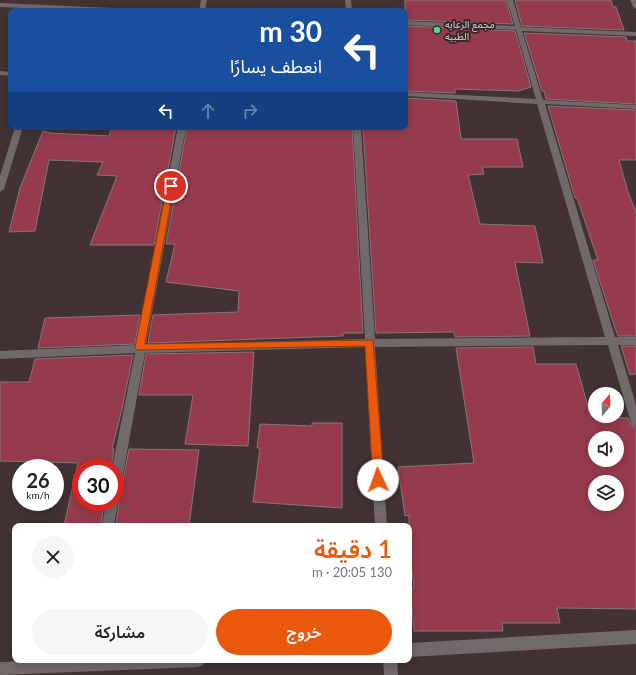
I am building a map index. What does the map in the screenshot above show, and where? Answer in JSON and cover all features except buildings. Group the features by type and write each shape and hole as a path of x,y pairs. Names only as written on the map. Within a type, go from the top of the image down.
{"street":[{"path":"510,0 636,424"},
{"path":"633,0 636,7"},
{"path":"0,5 43,8"},
{"path":"408,23 636,34"},
{"path":"408,94 636,107"},
{"path":"0,189 18,130"},
{"path":"120,459 181,130"},
{"path":"357,130 381,523"},
{"path":"0,355 140,348 370,343 636,341"},
{"path":"108,523 110,511"},
{"path":"412,650 636,637"},
{"path":"0,669 83,663"},
{"path":"390,663 391,675"}],"place":[{"name":"مجمع الرعايه الطبيه","path":"437,30"}],"route":[{"path":"171,186 140,348 370,343 378,480"}]}
